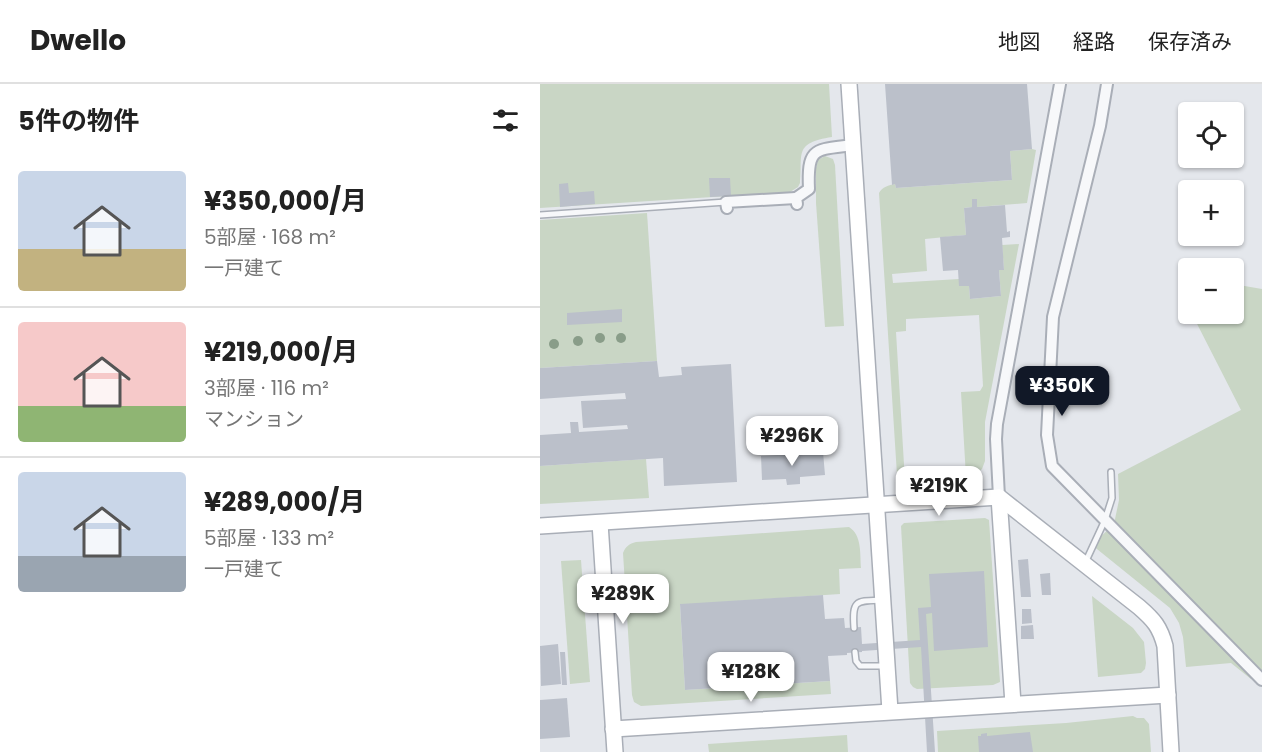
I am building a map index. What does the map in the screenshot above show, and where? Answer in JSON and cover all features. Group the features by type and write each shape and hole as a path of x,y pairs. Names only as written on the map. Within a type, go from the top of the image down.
{"street":[{"path":"849,84 890,711"},
{"path":"1013,704 999,497 997,424 1060,84"},
{"path":"1107,84 1100,126 1053,317 1047,435 1052,466 1262,680"},
{"path":"727,205 797,201 809,189 808,168 810,159 817,152 854,145"},
{"path":"540,526 999,497 1145,612 1161,632 1165,646 1171,752"},
{"path":"600,523 615,752"},
{"path":"613,729 1168,694"}],"lane":[{"path":"540,215 727,205"},
{"path":"1085,564 1105,520 1112,498 1111,472"},
{"path":"854,628 852,612 854,606 860,601 884,600"},
{"path":"855,652 856,661 860,666 888,666"}],"green space":[{"path":"540,84 829,84 832,137 811,143 802,151 800,183 790,192 540,208"},
{"path":"1036,150 1027,203 977,207 977,199 972,199 972,207 964,208 966,235 925,239 927,271 892,274 893,283 959,279 960,286 969,286 970,299 1001,296 999,270 1004,269 1002,245 1019,244 985,422 985,461 982,469 976,474 966,477 961,392 980,391 983,386 979,315 906,319 906,331 896,332 905,481 897,475 879,193 884,188 895,184 896,188 1012,180 1010,151"},
{"path":"825,156 833,159 835,165 844,326 825,327 816,203 816,168 818,160"},
{"path":"647,213 657,361 540,368 540,220"},
{"path":"1244,286 1262,289 1262,675 1251,679 1231,663 1186,667 1183,637 1179,623 1170,608 1092,545 1114,524 1119,500 1118,474 1241,410 1197,324 1244,324"},
{"path":"646,459 649,498 540,504 540,466"},
{"path":"985,518 989,520 1000,682 993,685 917,689 910,683 901,526 904,523"},
{"path":"849,527 858,540 861,568 839,569 840,594 680,605 685,690 830,681 831,694 641,706 634,702 623,553 628,546 636,542"},
{"path":"581,560 590,682 570,684 561,561"},
{"path":"1092,596 1133,628 1144,642 1146,663 1141,673 1098,677"},
{"path":"1133,716 1144,718 1149,724 1151,752 938,752 937,731 1066,723"},
{"path":"847,735 848,752 709,752 708,744"}],"building":[{"path":"885,84 1027,84 1032,149 1010,151 1012,180 896,188 895,184 892,185"},
{"path":"709,178 730,178 731,196 710,197"},
{"path":"568,183 569,193 594,191 595,204 560,207 559,184"},
{"path":"972,199 977,199 977,207 1005,205 1007,232 1010,231 1010,237 1002,238 1004,270 999,270 1001,296 970,299 969,286 959,286 958,270 943,271 940,237 966,235 964,208 972,207"},
{"path":"622,309 622,322 567,325 567,313"},
{"path":"657,361 659,377 682,375 681,367 731,364 737,482 664,486 663,458 540,466 540,435 571,433 570,422 578,422 579,432 628,429 627,425 583,428 581,401 626,399 625,393 540,399 540,368"},
{"path":"823,452 825,475 800,477 800,484 787,485 786,479 762,480 761,456"},
{"path":"1028,559 1031,597 1021,597 1018,560"},
{"path":"984,571 988,647 934,651 932,613 926,614 935,752 927,752 921,647 828,656 830,681 685,690 680,604 823,595 825,619 844,618 845,628 861,627 862,644 920,640 918,608 931,607 929,574"},
{"path":"1050,573 1051,595 1042,595 1040,574"},
{"path":"1022,609 1031,609 1032,623 1022,624"},
{"path":"1033,625 1034,639 1021,639 1021,626"},
{"path":"558,644 561,684 541,686 540,646"},
{"path":"560,652 565,652 567,685 562,685"},
{"path":"567,698 570,737 540,739 540,700"},
{"path":"1030,732 1033,752 979,752 978,736 981,734 987,733 987,736"}]}
